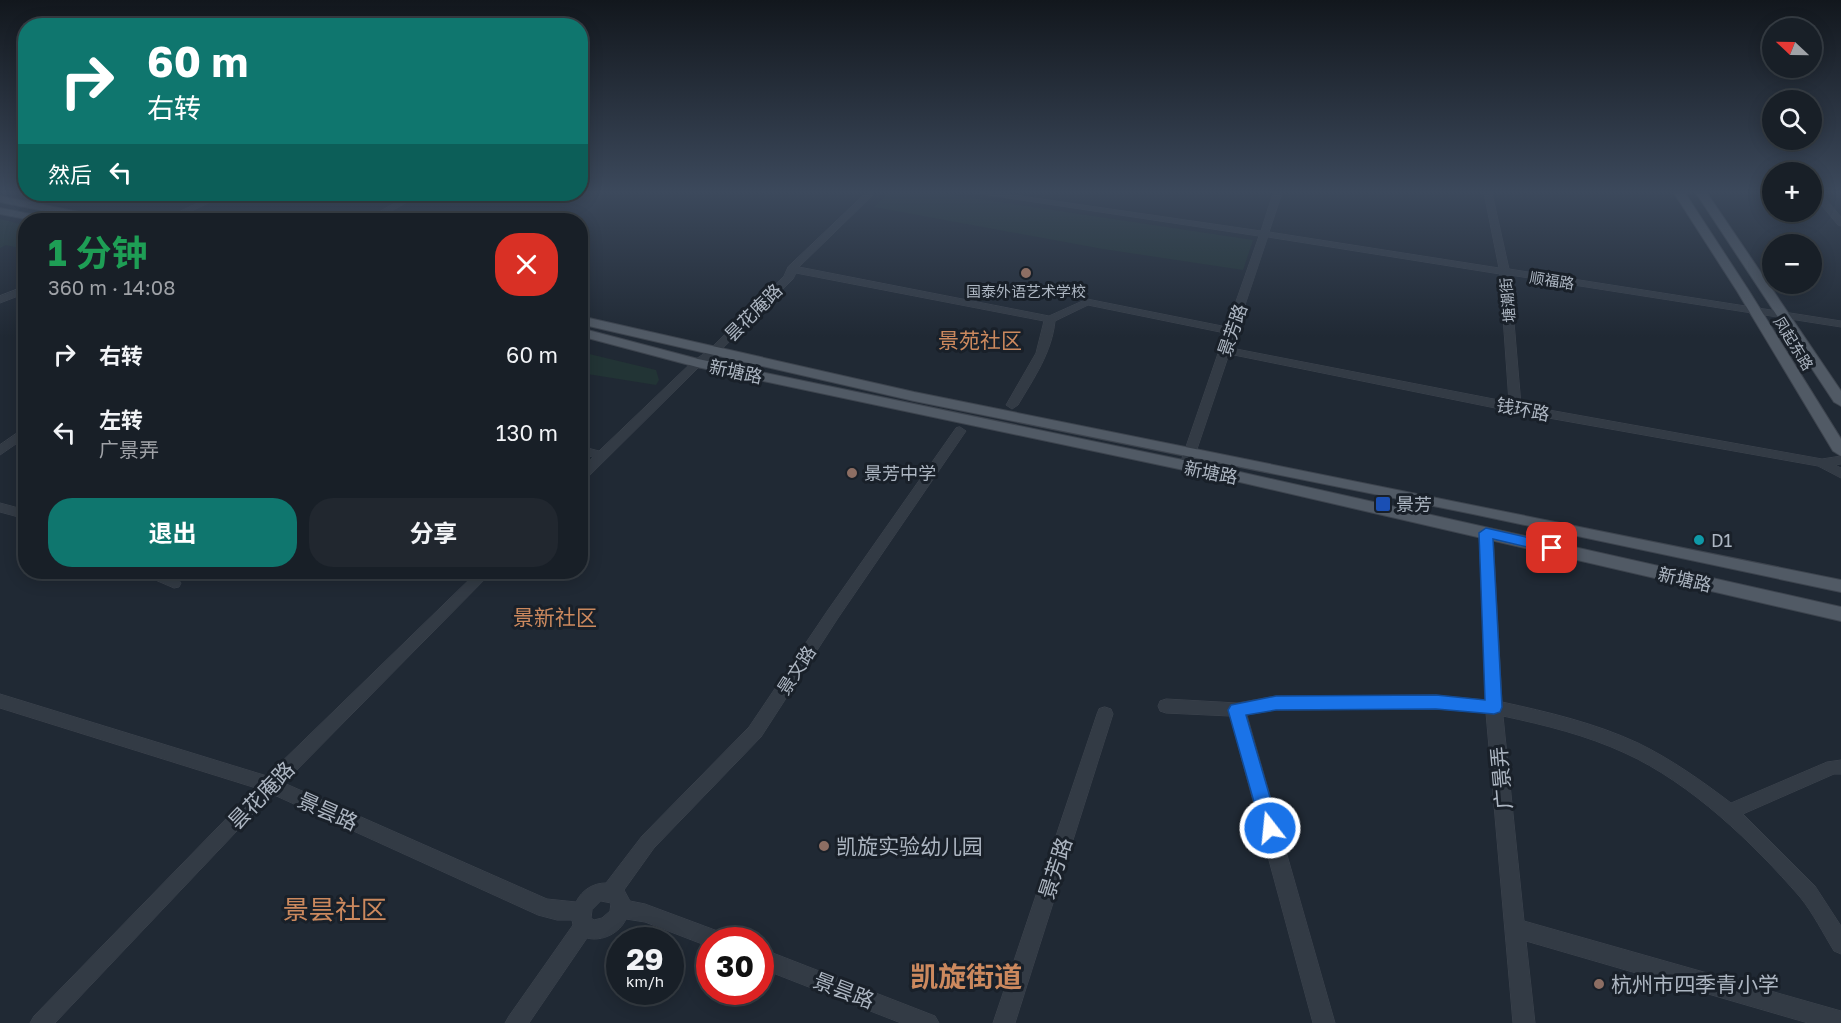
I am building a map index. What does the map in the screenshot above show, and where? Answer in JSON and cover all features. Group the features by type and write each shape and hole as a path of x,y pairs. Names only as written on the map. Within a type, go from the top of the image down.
{"main road":[{"name":"凤起东路","path":"1710,241 1841,451"},
{"name":"凤起东路","path":"1733,241 1841,402"},
{"name":"新塘路","path":"588,322 712,353 1187,460 1230,475 1841,614"},
{"name":"新塘路","path":"588,334 697,363 1187,460 1473,509 1841,586"}],"street":[{"name":"昙花庵路","path":"588,469 697,363 712,353 789,277 792,269 821,241"},
{"name":"景芳路","path":"1187,460 1263,241"},
{"name":"顺福路","path":"1308,241 1841,324"},
{"name":"塘潮街","path":"1498,241 1505,272 1515,408"},
{"path":"792,269 1050,319 1087,302 1232,331"},
{"path":"0,300 18,292"},
{"path":"1012,405 1041,355 1050,329 1050,319"},
{"name":"钱环路","path":"1225,350 1515,408 1822,463 1841,460"},
{"name":"景文路","path":"611,892 648,842 756,732 833,614 960,430"},
{"path":"0,451 18,437"},
{"path":"588,452 602,456"},
{"name":"钱环路","path":"1822,463 1841,474"},
{"path":"0,507 18,513"},
{"name":"广景弄","path":"1486,533 1494,707 1524,1023"},
{"path":"166,579 174,583"},
{"name":"昙花庵路","path":"41,1023 270,785 478,579"},
{"name":"景昙路","path":"0,701 270,785 545,908 583,918"},
{"path":"1166,706 1237,710 1288,703 1436,702 1494,707 1559,721 1632,748 1693,784 1730,812 1808,892 1841,944"},
{"path":"1237,710 1324,1023"},
{"name":"景芳路","path":"1004,1023 1105,714"},
{"path":"1730,812 1833,767 1841,767"},
{"path":"516,1023 583,918 587,900 598,892 611,892 620,898 622,909 615,921 604,929 591,930 583,918"},
{"path":"622,909 645,913 696,932"},
{"path":"1515,928 1841,1022"},
{"name":"景昙路","path":"774,963 928,1023"}],"shaded area":[{"path":"0,241 18,241 18,248 6,245 0,248"},
{"path":"1058,241 1253,241 1243,270"},
{"path":"588,354 656,370 659,380 656,385 588,374"}],"place":[{"name":"国泰外语艺术学校","path":"1026,273"},
{"name":"景芳中学","path":"852,473"},
{"name":"景芳","path":"1383,504"},
{"name":"D1","path":"1699,540"},
{"name":"凯旋实验幼儿园","path":"824,846"},
{"name":"杭州市四季青小学","path":"1599,984"}],"district":[{"name":"景苑社区","path":"980,340"},
{"name":"景新社区","path":"555,617"},
{"name":"景昙社区","path":"335,909"},
{"name":"凯旋街道","path":"966,976"}],"route":[{"path":"1270,828 1237,710 1276,703 1436,702 1494,707 1486,533 1552,548"}]}
